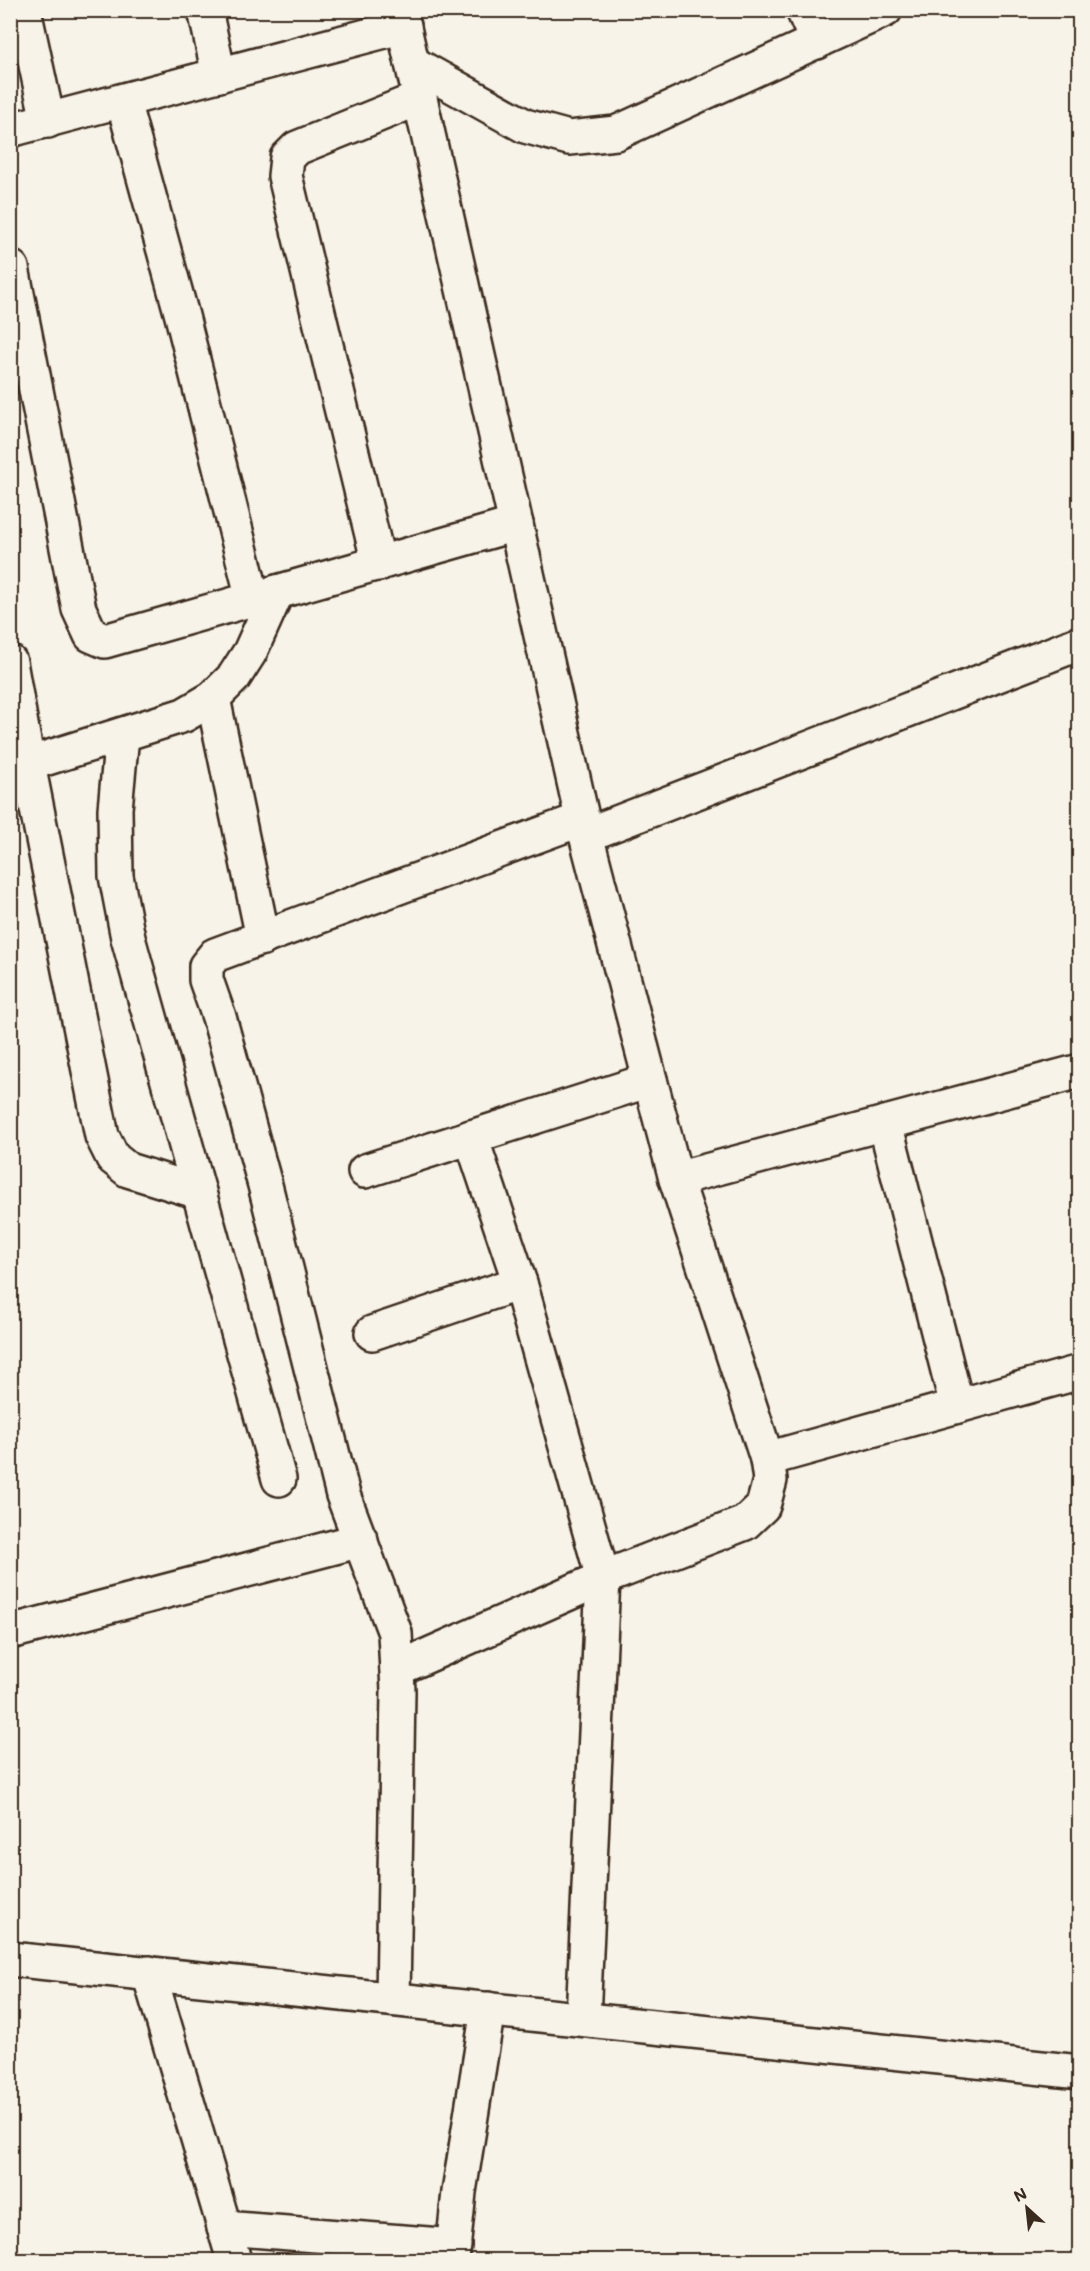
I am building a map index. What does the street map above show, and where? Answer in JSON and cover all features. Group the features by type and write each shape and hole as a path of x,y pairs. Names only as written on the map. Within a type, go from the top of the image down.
{"street":[{"path":"24,10 48,121"},
{"path":"205,10 219,75"},
{"path":"803,10 817,42"},
{"path":"412,63 525,126 569,138 616,133 885,10"},
{"path":"10,130 219,75 402,18 584,827 676,1179 766,1459 770,1480 763,1506 745,1523 603,1578 397,1669"},
{"path":"379,564 285,176 287,158 297,148 420,98"},
{"path":"28,764 184,715 213,698 234,677 250,652 265,596 182,315 123,101"},
{"path":"12,268 79,609 91,635 105,641 516,524"},
{"path":"393,1999 397,1669 395,1632 343,1495 266,1185 219,1017 206,980 206,966 215,956 263,938 584,827 1080,643"},
{"path":"10,662 102,1136 113,1158 128,1170 199,1192"},
{"path":"213,698 263,938"},
{"path":"122,735 114,809 116,876 128,938 279,1479"},
{"path":"676,1179 1080,1071"},
{"path":"365,1171 650,1080"},
{"path":"885,1123 957,1406"},
{"path":"471,1137 520,1283 603,1578 583,2019"},
{"path":"372,1333 520,1283"},
{"path":"766,1459 1080,1372"},
{"path":"10,1632 361,1540"},
{"path":"10,1959 1080,2072"},
{"path":"148,1973 234,2260"},
{"path":"224,2228 453,2253 459,2192 488,2009"}]}
